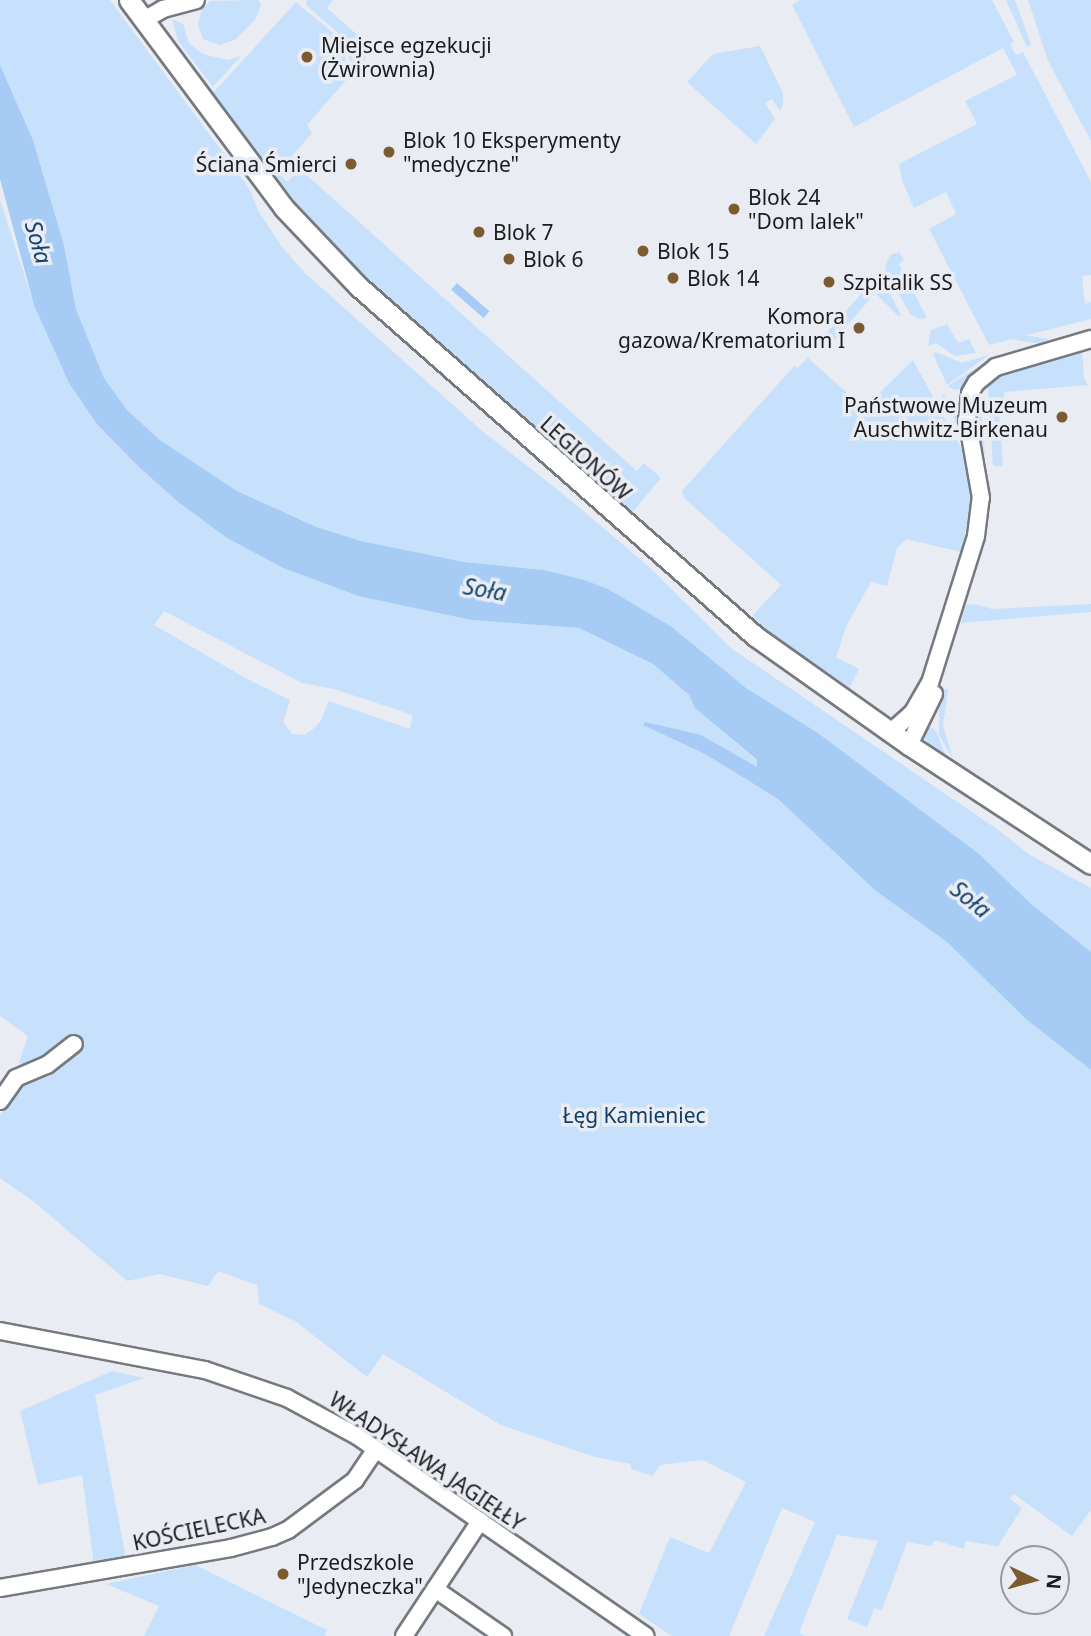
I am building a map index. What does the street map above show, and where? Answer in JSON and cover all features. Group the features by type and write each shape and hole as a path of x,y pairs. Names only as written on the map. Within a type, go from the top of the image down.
{"main road":[{"name":"LEGIONÓW","path":"129,0 276,199 322,251 358,286 755,636 909,745 1091,864"}],"street":[{"path":"144,20 163,9 196,0"},
{"path":"909,745 932,701 981,509 980,486 967,419 970,393 976,383 996,367 1091,339"},
{"path":"891,732 921,702 949,627"},
{"path":"0,1101 16,1078 47,1065 74,1044"},
{"name":"WŁADYSŁAWA JAGIEŁŁY","path":"0,1331 235,1378 311,1409 376,1449 646,1636"},
{"name":"KOŚCIELECKA","path":"0,1588 231,1548 272,1537 288,1530 355,1480 376,1449"},
{"path":"404,1636 480,1521"},
{"path":"435,1589 501,1635"}],"green space":[{"path":"0,0 110,0 249,188 259,212 282,247 305,273 481,430 647,565 731,648 997,829 1030,855 1091,888 1091,952 818,733 746,688 672,627 608,589 544,570 464,562 361,541 318,527 237,491 160,440 127,410 104,378 76,309 64,245 33,140 0,65"},
{"path":"259,0 261,5 255,20 235,40 219,45 203,39 198,25 201,11 210,1"},
{"path":"307,0 333,0 327,8 373,49 352,75 346,40 306,5"},
{"path":"800,0 992,0 1014,42 1010,44 1016,55 1023,52 1091,182 1091,275 1082,276 1085,304 1091,302 1091,319 989,345 929,229 956,214 946,192 914,208 902,180 899,164 977,124 965,101 1017,75 1003,48 854,127 792,5"},
{"path":"1006,0 1015,0 1031,44 1027,47"},
{"path":"1028,0 1091,0 1091,141 1048,61"},
{"path":"296,2 343,41 348,78 307,125 312,133 278,172 287,182 300,169 637,471 644,463 661,478 631,514 382,296 314,231 246,151 172,46 177,44 214,92"},
{"path":"172,19 183,24 189,43 203,54 228,60 241,56 213,87 178,41"},
{"path":"760,46 783,93 783,106 780,111 772,99 765,103 775,119 756,144 687,82 713,54"},
{"name":"Łęg Kamieniec","path":"0,200 34,305 227,538 283,568 358,596 471,620 579,628 653,664 689,695 695,708 757,761 757,768 701,735 644,725 705,754 778,799 876,891 947,942 1027,1020 1091,1070 1091,1510 1072,1536 1014,1494 1010,1499 1022,1508 998,1546 965,1541 964,1549 935,1540 931,1546 907,1542 882,1610 874,1608 867,1627 847,1619 878,1541 837,1535 799,1633 805,1636 764,1636 815,1522 782,1508 729,1636 672,1636 639,1614 670,1537 709,1553 746,1482 703,1460 660,1465 653,1476 631,1469 631,1464 595,1457 501,1425 383,1354 367,1377 295,1321 259,1304 257,1285 218,1271 208,1286 160,1274 127,1281 33,1201 0,1178 0,1116 14,1093 36,1077 19,1062 28,1036 0,1016","holes":["164,611 302,683 334,689 413,715 410,729 329,701 320,722 312,730 304,735 292,734 283,722 290,700 249,680 154,625"]},
{"path":"899,252 904,260 899,264 927,318 919,319 911,315 888,276 885,267 887,261 890,255"},
{"path":"874,282 885,283 901,315 898,316 875,293"},
{"path":"862,293 870,299 831,344 819,341"},
{"path":"947,324 958,343 969,339 976,353 955,356 936,343 928,346 931,330"},
{"path":"1003,332 1048,339 1047,345 1002,338"},
{"path":"1082,350 1084,378 1088,385 1004,392 1006,410 999,411 1003,466 993,466 988,387 1001,376"},
{"path":"936,352 962,363 989,355 947,385 933,354"},
{"path":"998,354 1000,359 977,371 964,388 955,390 948,386"},
{"path":"808,358 864,408 913,360 961,448 970,482 970,510 961,552 906,539 897,548 887,586 871,582 846,627 836,657 859,669 850,687 767,634 753,615 781,585 684,498 682,491 794,366 797,368"},
{"path":"981,385 985,454 981,452 975,422 976,395"},
{"path":"941,394 958,407 965,440"},
{"path":"974,604 992,609 1091,604 1091,612 961,623 966,605"},
{"path":"948,689 943,726 953,759 939,735 939,700 942,690"},
{"path":"926,724 936,731 946,757 928,744 923,734"},
{"path":"112,1371 144,1378 95,1395 126,1559 94,1565 82,1475 38,1485 20,1411"},
{"path":"195,1565 327,1630 325,1636 144,1636 159,1606 106,1584"}],"water":[{"name":"Soła","path":"0,65 33,140 64,245 76,309 104,378 127,410 160,440 237,491 317,527 361,541 464,562 544,570 584,580 608,589 672,627 746,688 818,733 979,854 1030,903 1091,952 1091,1070 1027,1020 947,942 876,891 778,799 705,754 643,725 645,722 701,735 757,767 757,760 695,708 689,695 653,664 579,628 471,620 358,596 283,568 227,538 177,501 138,466 97,424 69,383 34,305 0,179"},
{"path":"457,283 489,311 484,318 451,290"}],"place":[{"name":"Miejsce egzekucji (Żwirownia)","path":"307,57"},
{"name":"Blok 10 Eksperymenty \"medyczne\"","path":"389,152"},
{"name":"Ściana Śmierci","path":"351,164"},
{"name":"Blok 24 \"Dom lalek\"","path":"734,209"},
{"name":"Blok 7","path":"479,232"},
{"name":"Blok 15","path":"643,251"},
{"name":"Blok 6","path":"509,259"},
{"name":"Blok 14","path":"673,278"},
{"name":"Szpitalik SS","path":"829,282"},
{"name":"Komora gazowa/Krematorium I","path":"859,328"},
{"name":"Państwowe Muzeum Auschwitz-Birkenau","path":"1062,417"},
{"name":"Przedszkole \"Jedyneczka\"","path":"283,1574"}]}
